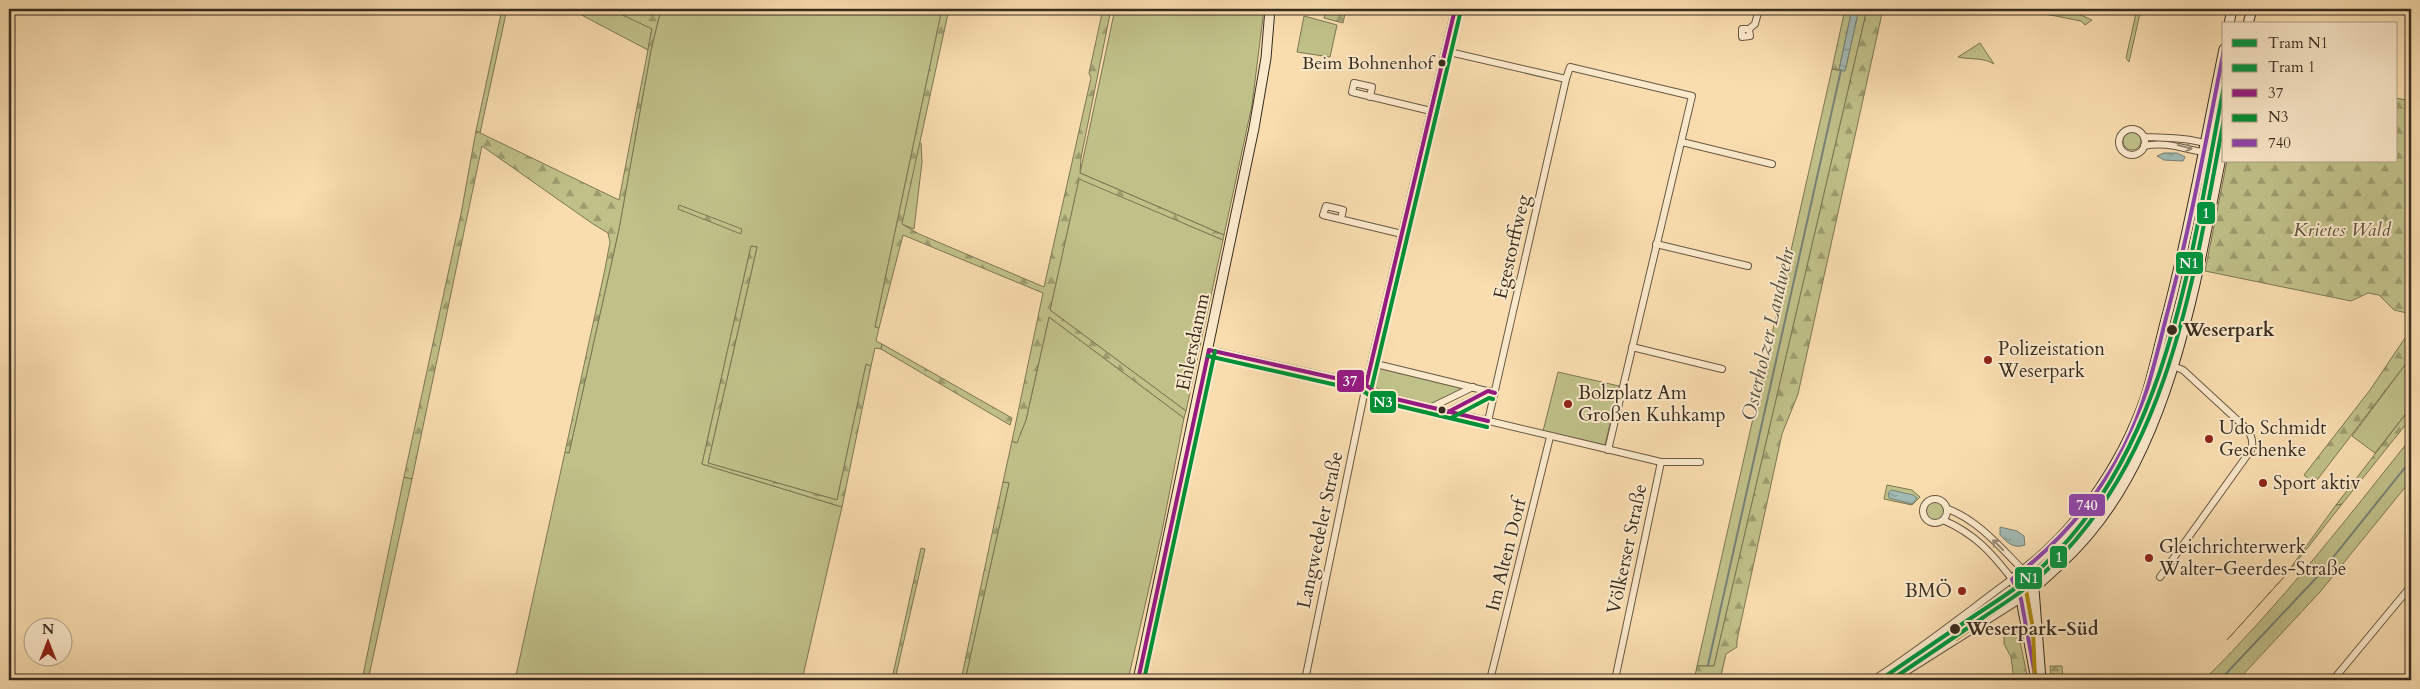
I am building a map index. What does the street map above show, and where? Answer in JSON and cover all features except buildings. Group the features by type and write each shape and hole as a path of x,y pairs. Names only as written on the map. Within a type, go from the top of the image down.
{"main road":[{"name":"Ehlersdamm","path":"1138,680 1209,350 1254,128 1264,66 1270,9"},
{"path":"2229,22 2232,9"},
{"path":"2249,22 2252,9"},
{"path":"2036,680 2021,599 2012,579 2024,571 2054,543 2081,512 2108,476 2137,419 2150,379 2186,240 2222,60"},
{"path":"2021,599 2034,589 2090,533 2122,485 2145,442 2173,366 2192,293 2222,152"},
{"path":"2024,571 2034,589 2040,680"}],"street":[{"name":"Langwedeler Straße","path":"1305,680 1366,385 1455,9"},
{"path":"1749,29 1755,24 1759,9"},
{"path":"1445,51 1566,80 1570,67 1692,96 1608,450"},
{"name":"Egestorffweg","path":"1488,421 1491,392 1566,80"},
{"path":"1370,96 1431,111"},
{"path":"2127,130 2138,131 2144,137 2144,146 2138,153 2128,154 2121,150 2119,143 2121,135 2127,130"},
{"path":"2144,137 2169,137 2204,148"},
{"path":"1682,142 1772,164"},
{"path":"2144,146 2166,144 2204,148 2222,147"},
{"path":"1341,219 1402,234"},
{"path":"1656,244 1748,266"},
{"path":"1632,347 1722,369"},
{"path":"1209,350 1366,385 1380,395 1661,462"},
{"path":"1372,362 1491,392"},
{"path":"2160,577 2251,450 2253,444 2252,436 2247,429 2183,370 2173,366"},
{"path":"1432,407 1473,387"},
{"path":"1448,412 1491,392"},
{"name":"Im Alten Dorf","path":"1490,680 1550,436"},
{"name":"Völkerser Straße","path":"1615,680 1661,462 1700,462"},
{"path":"1948,509 1943,520 1935,523 1929,522 1923,513 1924,506 1928,501 1935,498 1943,501 1948,509 1984,532 2024,571"},
{"path":"1873,680 1919,650 1935,635 2012,579 1980,542 1968,532 1943,520"},
{"path":"2333,680 2411,586"},
{"path":"1893,680 1944,650 2021,599"}],"green space":[{"path":"502,9 507,9 480,133 476,131"},
{"path":"570,9 610,9 652,28 648,50"},
{"path":"610,9 661,9 651,50 619,229 569,453 565,452 605,269 610,242 608,233 482,146 412,479 404,477 461,214 476,131 619,200 652,29"},
{"path":"661,9 942,9 875,327 879,328 876,341 882,344 881,349 875,348 871,366 866,365 837,500 708,463 757,247 751,246 702,464 842,507 802,680 515,680 565,452 569,453 619,229 651,50"},
{"path":"942,9 949,9 902,224 919,234 1044,287 1091,78 1089,73 1103,9 1111,9 1081,158 1080,173 1224,235 1223,240 1079,179 1050,310 1186,411 1184,418 1049,317 1026,420 1017,443 1012,441 1043,293 903,235 879,328 875,327"},
{"path":"1115,9 1264,9 1252,105 1224,235 1080,173"},
{"path":"1326,9 1346,9 1343,23 1324,18"},
{"path":"1845,9 1852,9 1839,70 1832,69"},
{"path":"1859,9 1867,9 1714,666 1697,666 1832,69 1845,71"},
{"path":"1867,9 1883,9 1798,394 1782,434 1737,647 1726,654 1720,680 1688,680 1695,676 1697,666 1714,666"},
{"path":"2038,9 2067,9 2092,20 2085,25 2081,21 2040,13"},
{"path":"2137,9 2141,9 2129,62 2126,58"},
{"path":"1304,16 1337,25 1330,57 1297,52"},
{"path":"1980,43 1994,64 1958,57"},
{"name":"Krietes Wald","path":"2398,98 2411,101 2411,314 2394,310 2379,295 2368,293 2351,301 2205,271 2227,162 2398,162"},
{"path":"2132,132 2138,135 2141,141 2138,147 2132,150 2126,147 2123,141 2126,135"},
{"path":"918,143 921,143 922,162 914,229 901,224"},
{"path":"1079,178 1223,240 1186,411 1050,310"},
{"path":"679,205 742,229 741,234 678,209"},
{"path":"751,246 757,247 708,463 837,500 866,364 871,366 842,507 702,464"},
{"path":"1049,317 1184,418 1162,531 1128,680 965,680 1009,483 1003,482 1012,441 1016,443 1026,420"},
{"path":"2411,329 2411,357 2314,484 2304,475 2370,390"},
{"path":"882,344 1012,418 1010,425 881,349"},
{"path":"2411,357 2411,407 2375,453 2352,436"},
{"path":"1379,367 1465,388 1433,403 1401,398 1371,384 1375,369"},
{"path":"1558,372 1619,386 1605,445 1543,431"},
{"path":"2411,407 2411,418 2342,504 2336,505"},
{"path":"2411,438 2411,480 2320,592 2238,680 2204,680 2285,592 2337,531"},
{"path":"404,477 412,479 368,680 362,680"},
{"path":"1003,482 1009,483 965,680 961,680"},
{"path":"1887,485 1912,490 1920,497 1912,505 1884,499"},
{"path":"1935,502 1941,505 1944,511 1941,517 1935,520 1929,517 1926,511 1929,505"},
{"path":"2342,504 2291,569 2285,576 2336,505"},
{"path":"921,548 925,549 896,675 893,674"},
{"path":"2014,624 2018,631 2028,680 2014,680 2011,657 2004,644 2004,637"},
{"path":"2050,666 2062,666 2063,680 2051,680"}],"water":[{"path":"1852,9 1859,9 1845,71 1839,70"},
{"path":"2164,153 2177,153 2185,157 2183,161 2164,160 2157,156"},
{"path":"1891,490 1913,495 1917,498 1912,504 1889,498 1888,493"},
{"path":"2000,527 2017,531 2024,536 2025,545 2014,546 2008,543 2000,535"}],"waterway":[{"name":"Osterholzer Landwehr","path":"1708,665 1841,70"},
{"path":"2220,680 2319,575 2411,460"}],"tram line":[{"name":"N1","path":"1880,680 2011,591 2044,565 2087,517 2121,463 2148,404 2169,342 2186,278 2222,97"},
{"name":"1","path":"1891,680 2016,596 2048,569 2089,523 2123,472 2149,417 2170,359 2187,300 2201,239 2222,129"}],"transit line":[{"name":"37","path":"1366,385 1455,9"},
{"name":"N3","path":"1372,386 1461,10"},
{"name":"740","path":"2036,680 2021,599 2012,579 2046,551 2089,503 2124,447 2138,416 2175,285 2222,60"},
{"name":"37","path":"1209,350 1366,385 1379,395 1488,421"},
{"name":"37","path":"1138,680 1209,350"},
{"name":"N3","path":"1144,680 1215,351"},
{"name":"N3","path":"1208,356 1363,391 1378,401 1487,427"},
{"name":"37","path":"1448,412 1488,391 1495,393"},
{"name":"N3","path":"1451,418 1489,398 1493,399"},
{"path":"1956,639 2026,590 2033,629 2035,680"}],"place":[{"name":"Beim Bohnenhof","path":"1442,63"},
{"name":"Weserpark","path":"2172,330"},
{"name":"Polizeistation Weserpark","path":"1988,360"},
{"name":"Bolzplatz Am Großen Kuhkamp","path":"1568,404"},
{"name":"Udo Schmidt Geschenke","path":"2209,439"},
{"name":"Sport aktiv","path":"2263,483"},
{"name":"Gleichrichterwerk Walter-Geerdes-Straße","path":"2149,558"},
{"name":"BMÖ","path":"1962,591"},
{"name":"Weserpark-Süd","path":"1955,629"}]}
